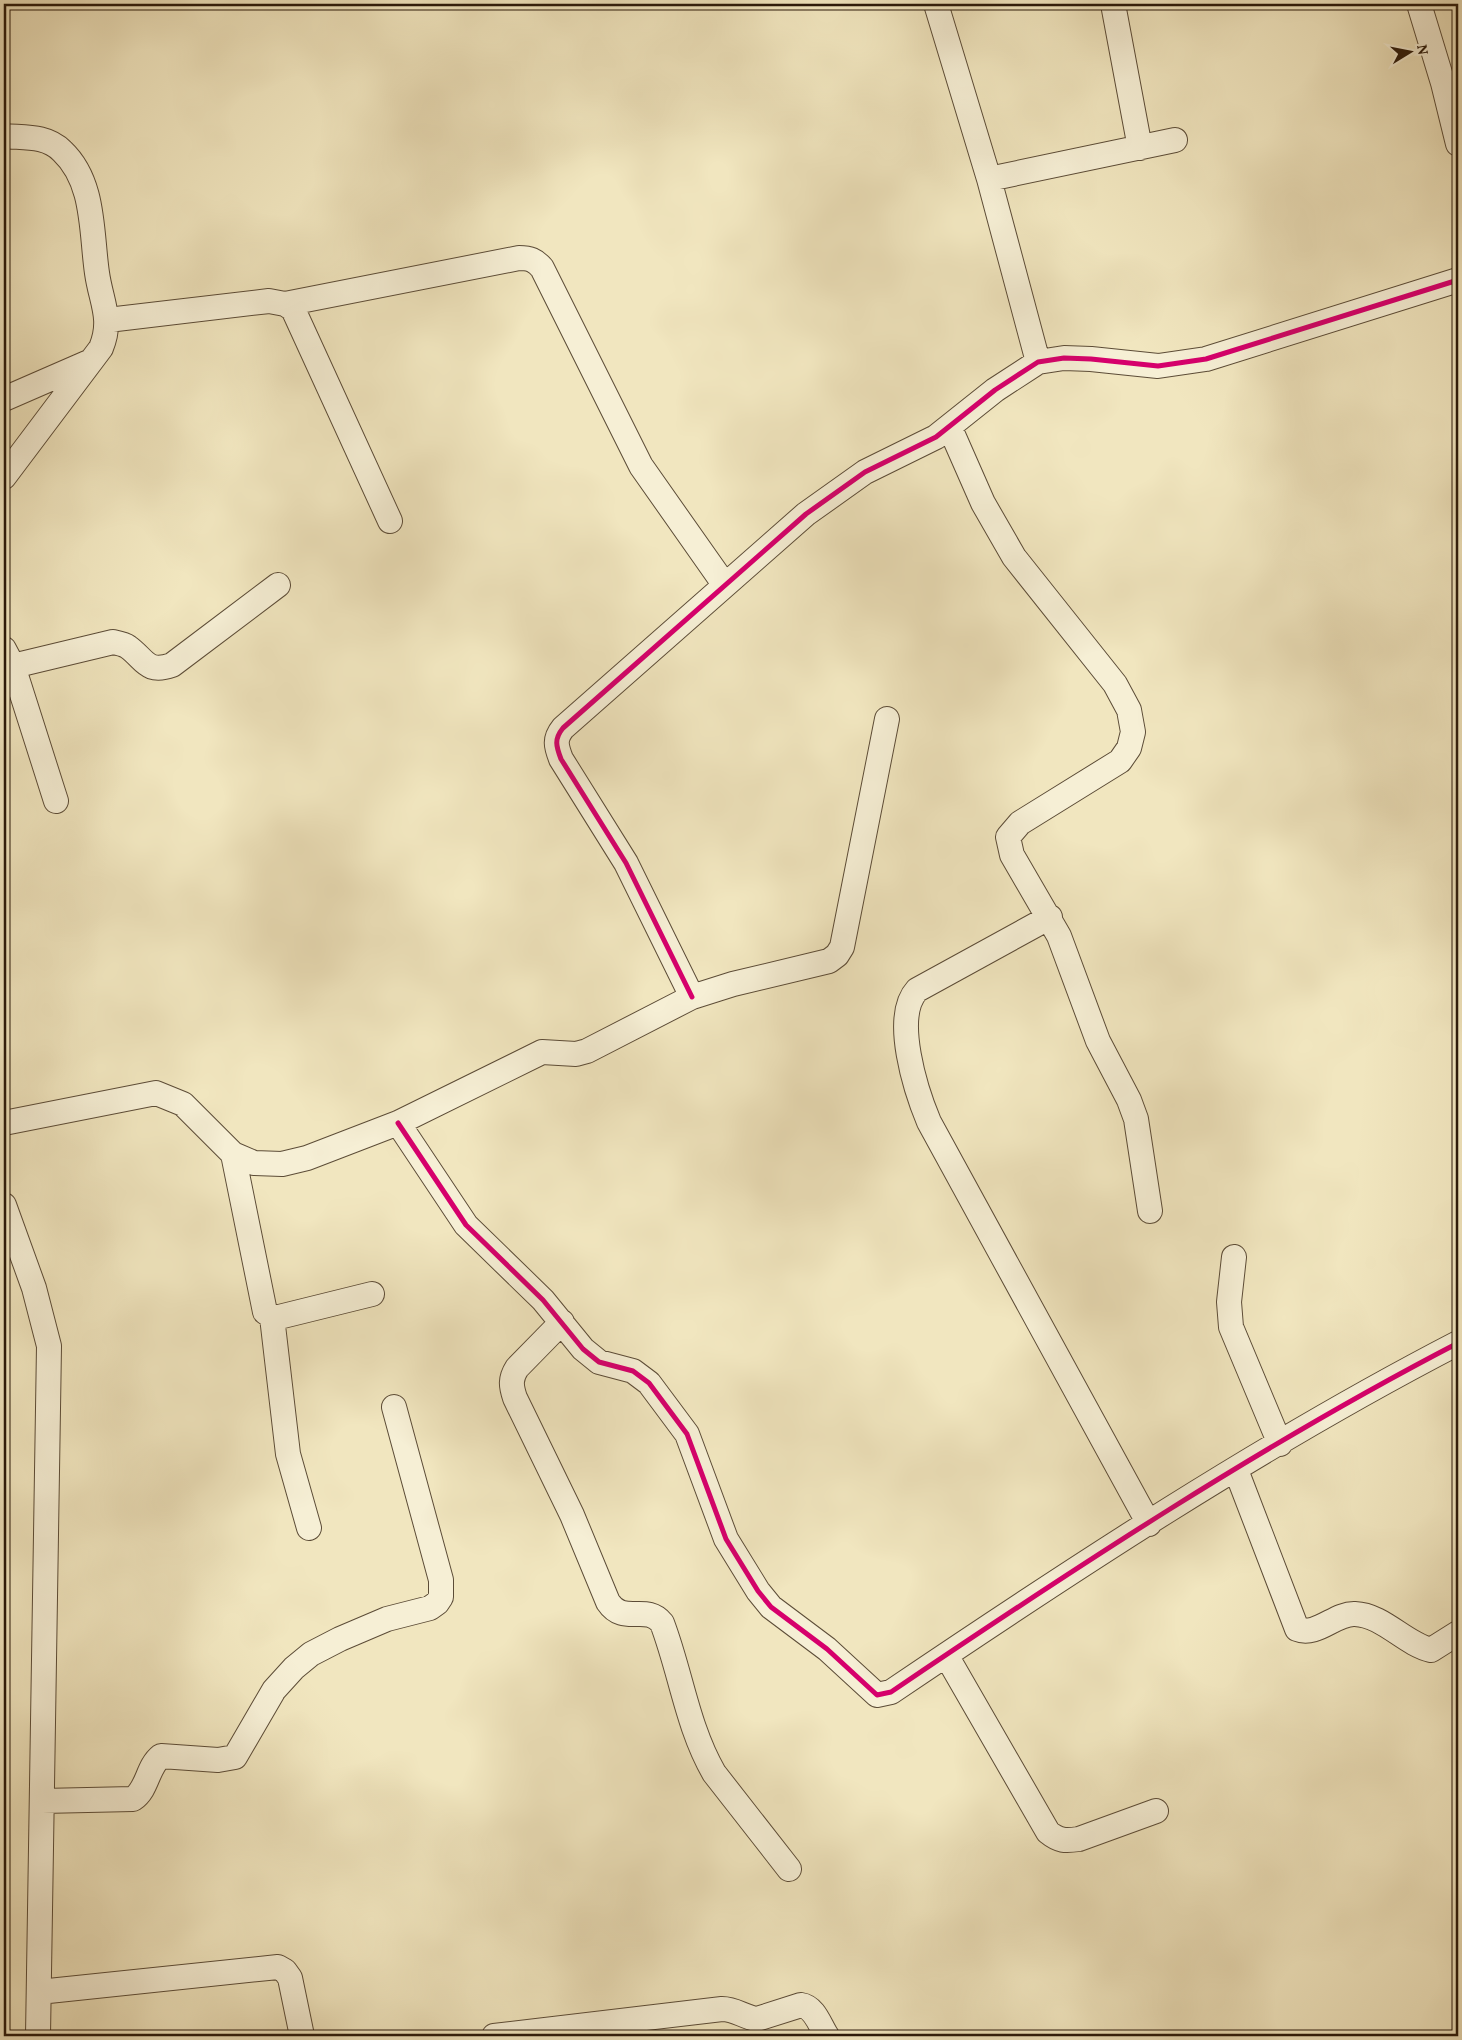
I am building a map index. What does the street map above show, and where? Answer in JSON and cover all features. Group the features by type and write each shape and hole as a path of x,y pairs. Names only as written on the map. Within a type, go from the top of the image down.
{"street":[{"path":"936,4 989,179 1038,362"},
{"path":"1113,4 1140,148"},
{"path":"1419,4 1443,83 1458,144"},
{"path":"4,136 32,137 50,143 62,150 76,170 87,195 97,275 108,320 107,334 101,348 4,477"},
{"path":"989,179 1176,140"},
{"path":"285,304 519,258 530,258 537,262 542,268 641,466 724,584"},
{"path":"692,997 635,880 561,759 556,747 556,737 563,728 724,584 806,514 865,472 923,445 950,428 995,390 1038,362 1073,358 1129,361 1158,366 1206,359 1458,280"},
{"path":"108,320 269,301 285,304 293,309 390,521"},
{"path":"4,399 91,362"},
{"path":"950,428 983,503 1014,558 1115,684 1129,710 1133,732 1129,748 1120,761 1020,824 1008,837 1012,855 1050,917 1069,959 1098,1041 1129,1100 1136,1119 1150,1211"},
{"path":"56,801 8,658 113,642 127,646 147,665 162,668 172,665 278,586"},
{"path":"4,1123 156,1094 183,1104 233,1154 254,1163 282,1164 307,1158 398,1123 532,1056 551,1051 576,1054 587,1051 692,997 733,984 818,965 837,956 842,947 887,719"},
{"path":"1050,917 917,990 910,998 907,1018 911,1068 929,1122 1149,1524"},
{"path":"398,1123 466,1225 544,1300 583,1348 599,1362 633,1371 642,1376 680,1424 697,1456 726,1539 746,1573 771,1607 826,1649 876,1695 891,1692 1149,1524 1236,1470 1396,1375 1458,1343"},
{"path":"233,1154 265,1312 272,1317 279,1317 372,1294"},
{"path":"4,1205 34,1288 49,1346 38,2036"},
{"path":"1234,1257 1229,1302 1231,1327 1280,1444"},
{"path":"272,1317 285,1440 309,1528"},
{"path":"562,1322 517,1368 512,1376 511,1386 515,1398 572,1515 608,1602 614,1610 621,1614 648,1614 657,1616 662,1623 687,1711 704,1756 714,1773 789,1869"},
{"path":"42,1801 134,1799 140,1795 153,1766 161,1756 218,1760 235,1757 274,1690 294,1668 312,1654 387,1619 430,1608 437,1603 442,1597 441,1580 394,1407"},
{"path":"1236,1470 1297,1629 1310,1631 1344,1615 1360,1615 1431,1650 1458,1633"},
{"path":"946,1655 1048,1832 1056,1839 1066,1841 1079,1839 1156,1811"},
{"path":"38,1992 278,1967 286,1971 290,1978 302,2036"},
{"path":"494,2036 722,2009 737,2010 750,2018 757,2019 801,2005 807,2006 812,2011 827,2036"}],"cycle path":[{"path":"692,997 626,863 561,759 557,743 558,736 563,728 806,514 865,472 936,437 995,390 1038,362 1064,358 1158,366 1206,359 1458,280"},
{"path":"398,1123 466,1225 543,1300 583,1349 599,1362 633,1371 649,1383 687,1434 726,1539 758,1591 771,1607 827,1649 877,1695 891,1692 1099,1554 1241,1465 1385,1382 1458,1343"}]}
